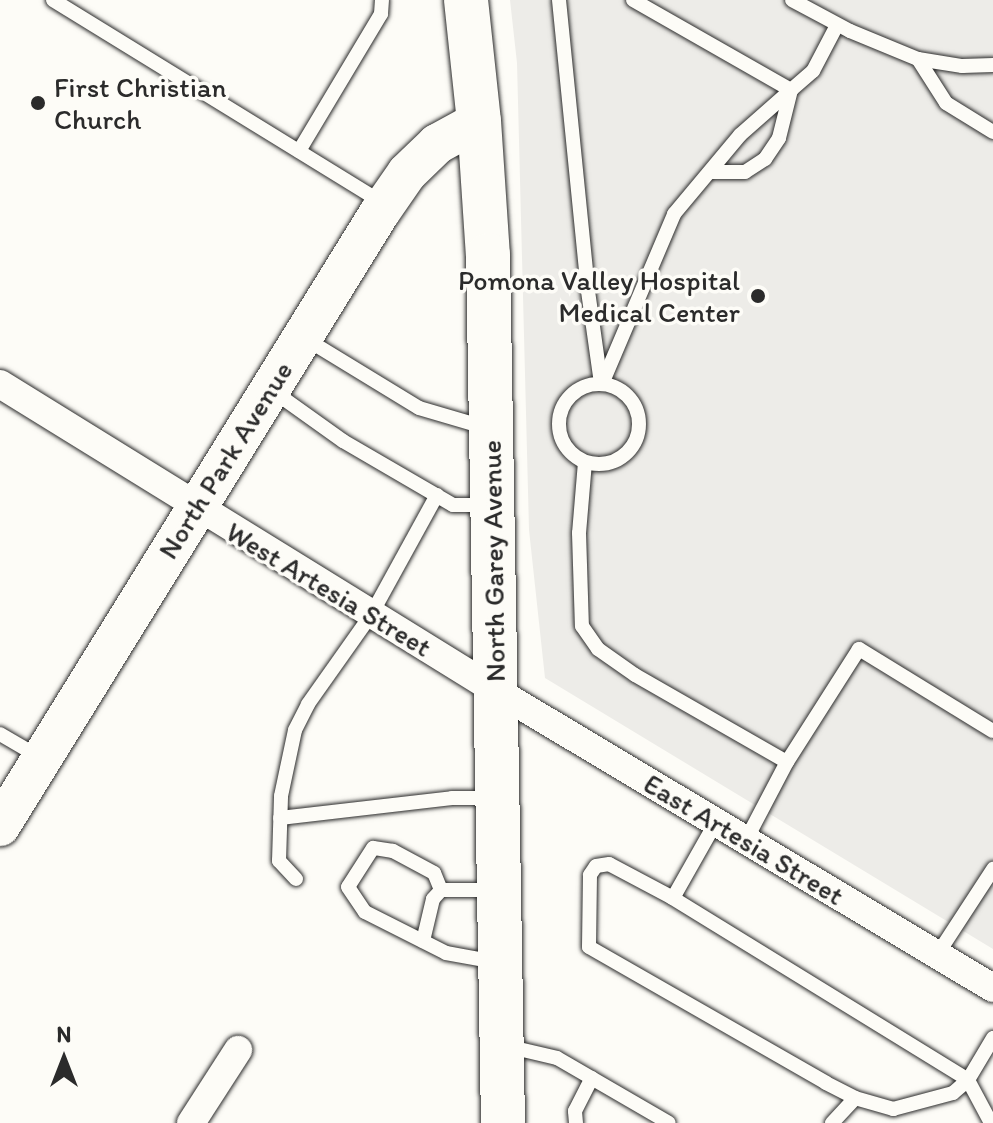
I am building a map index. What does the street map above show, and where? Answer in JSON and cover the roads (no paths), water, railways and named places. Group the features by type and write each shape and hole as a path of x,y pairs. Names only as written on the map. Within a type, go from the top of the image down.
{"main road":[{"name":"North Garey Avenue","path":"466,0 479,121 488,255 503,1123"}],"street":[{"name":"North Park Avenue","path":"0,826 385,204 407,173 437,144 479,121"},
{"name":"West Artesia Street","path":"0,384 495,690"},
{"name":"East Artesia Street","path":"495,690 993,988"},
{"path":"191,1123 238,1050"}],"lane":[{"path":"53,0 76,6 385,204"},
{"path":"299,151 381,14 382,0"},
{"path":"559,0 588,291 601,384"},
{"path":"633,0 791,90"},
{"path":"792,0 837,25 918,59 962,66 993,65"},
{"path":"601,384 674,214 740,135 813,71 837,25"},
{"path":"918,59 946,103 993,132"},
{"path":"710,172 745,172 765,159 779,138 791,90"},
{"path":"301,337 419,408 491,430"},
{"path":"601,384 626,395 639,419 638,433 633,446 612,462 585,462 565,446 558,422 568,399 589,386 601,384"},
{"path":"269,388 343,441 453,505 492,505"},
{"path":"585,462 579,533 582,626 598,649 635,675 787,762"},
{"path":"296,879 279,861 281,796 295,730 308,704 371,615 437,495"},
{"path":"746,840 787,762 859,649 993,731"},
{"path":"0,734 41,758"},
{"path":"280,818 452,798 497,798"},
{"path":"671,897 716,822"},
{"path":"441,890 434,873 393,851 373,848 348,887 365,912 446,953 500,963"},
{"path":"992,1121 968,1080 671,897 609,864 596,866 590,875 589,947 855,1098 893,1109 953,1093 968,1080 993,1038"},
{"path":"937,955 993,869"},
{"path":"423,941 433,899 441,890 499,890"},
{"path":"501,1045 557,1058 669,1123"},
{"path":"576,1123 575,1111 592,1078"},
{"path":"832,1123 855,1098"}],"place":[{"name":"First Christian Church","path":"38,103"},
{"name":"Pomona Valley Hospital Medical Center","path":"758,296"}]}
